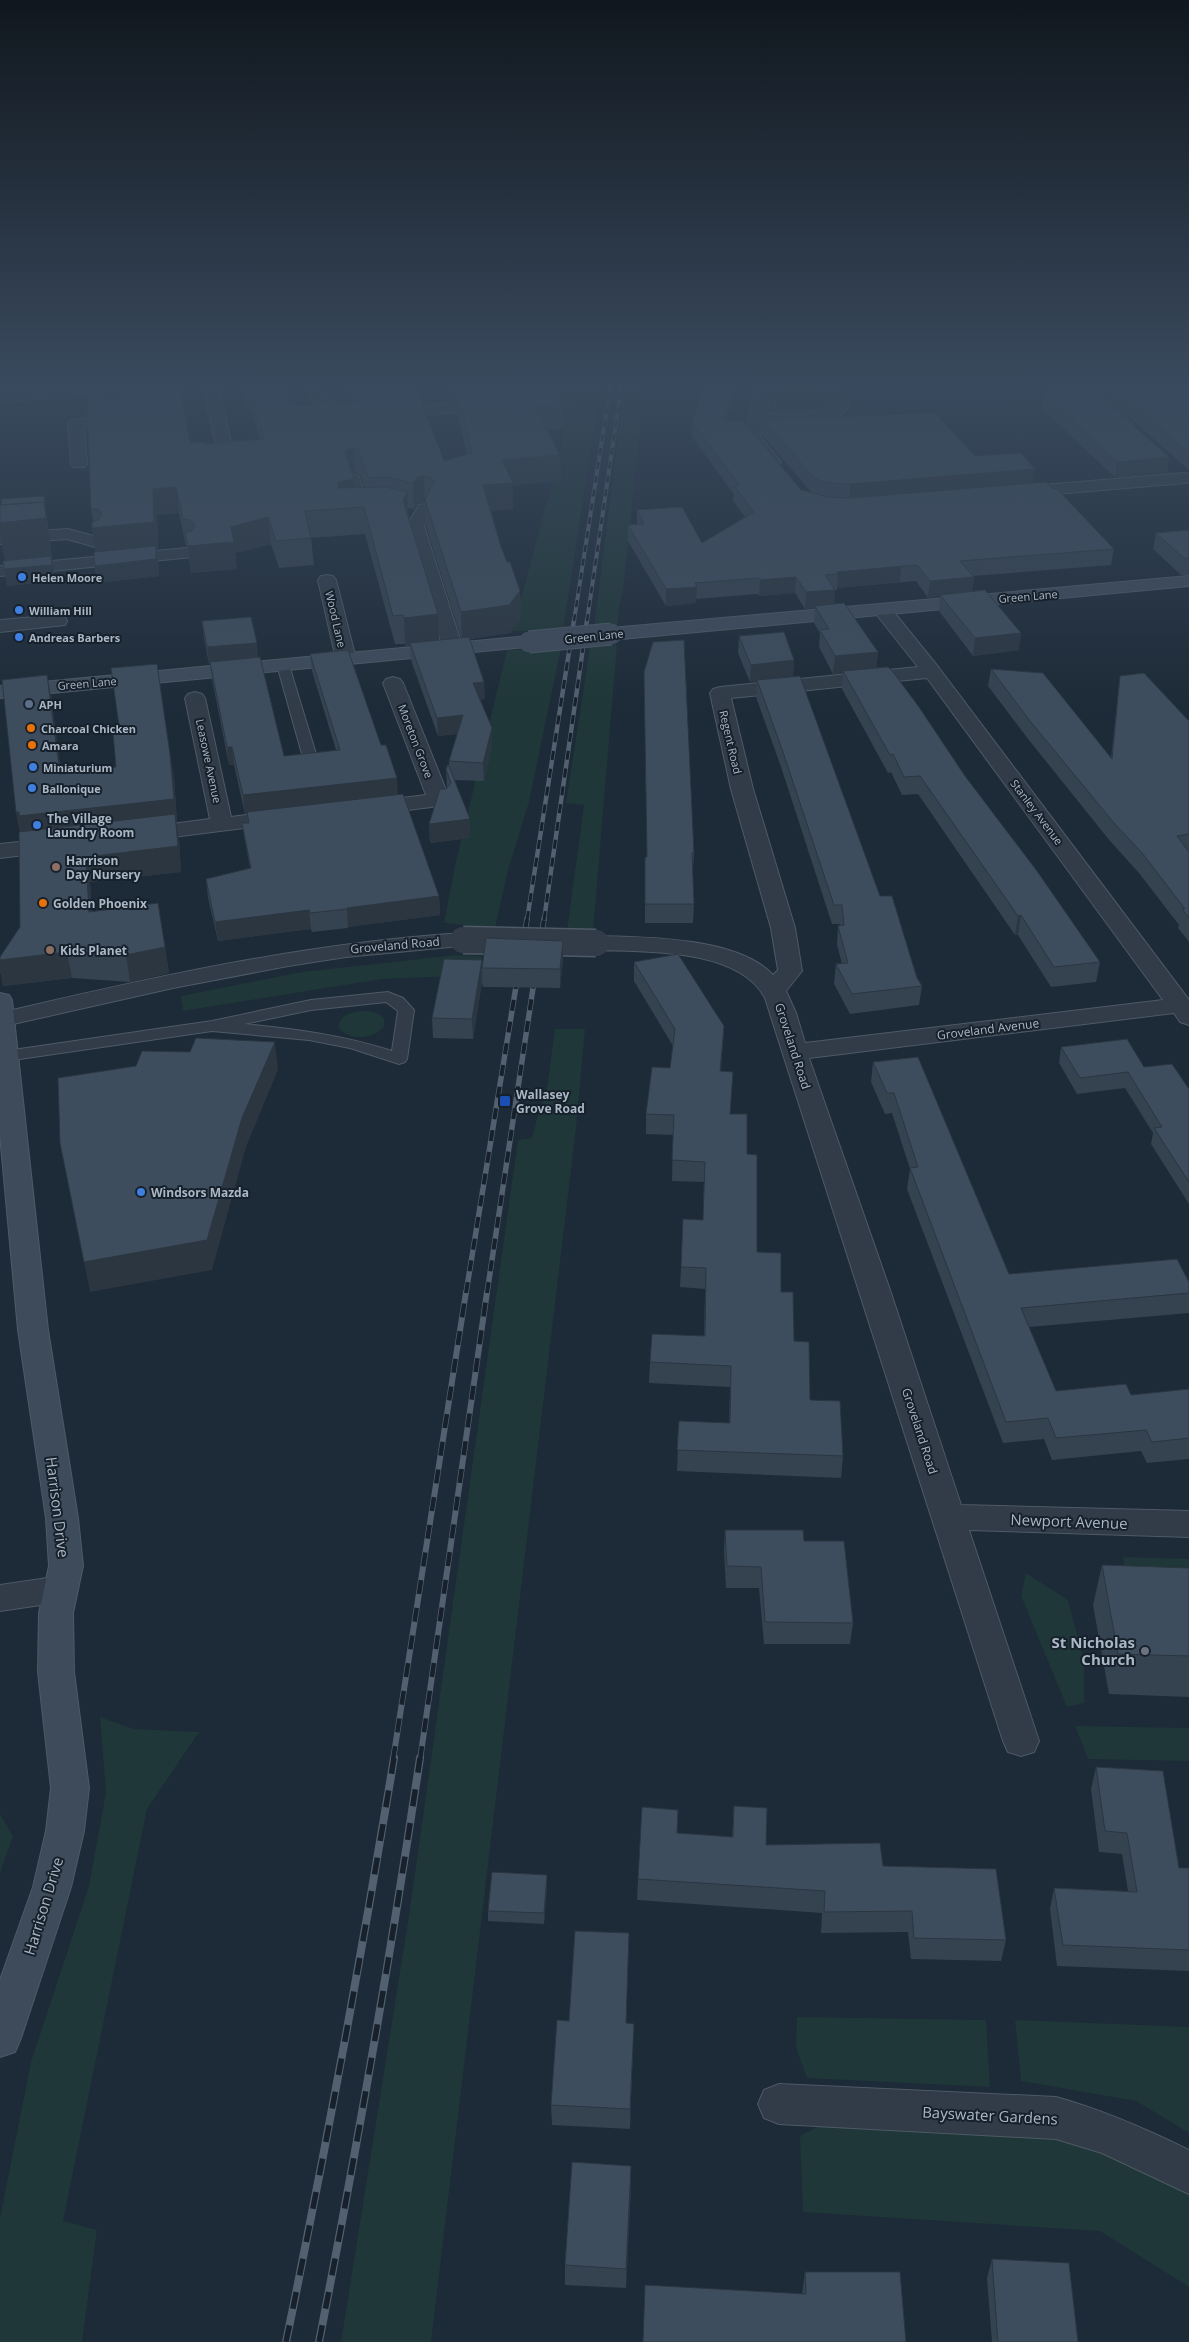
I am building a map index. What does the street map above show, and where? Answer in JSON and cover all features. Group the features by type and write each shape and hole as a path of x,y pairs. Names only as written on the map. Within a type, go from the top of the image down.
{"street":[{"path":"1007,493 1031,491"},
{"path":"419,513 415,526 453,649"},
{"path":"0,539 68,534 95,542"},
{"path":"0,571 186,553"},
{"name":"Wood Lane","path":"327,580 346,659"},
{"name":"Green Lane","path":"0,692 1189,581"},
{"name":"Stanley Avenue","path":"882,610 932,672 1185,1011"},
{"path":"0,626 58,622"},
{"name":"Regent Road","path":"774,990 790,971 783,928 742,789 720,693 932,672"},
{"name":"Moreton Grove","path":"350,810 439,800 393,682"},
{"name":"Leasowe Avenue","path":"195,698 222,824"},
{"path":"116,837 301,815"},
{"path":"0,851 77,842"},
{"name":"Groveland Road","path":"1,1010 160,984 343,950 402,943 463,940 596,943 687,948 729,958 754,972 774,990 786,1019 794,1052 878,1300 1021,1742"},
{"name":"Harrison Drive","path":"0,2038 52,1887 65,1831 70,1788 56,1672 56,1613 66,1566 62,1518 7,1151 1,1010"},
{"name":"Groveland Avenue","path":"794,1052 1185,1011"},
{"name":"Newport Avenue","path":"948,1517 1189,1524"},
{"path":"0,1598 61,1589"},
{"name":"Bayswater Gardens","path":"779,2104 1056,2118 1087,2125 1115,2136 1189,2173"}],"lane":[{"path":"358,491 364,510"},
{"path":"283,665 309,754"},
{"path":"3,1057 212,1026 311,1005 388,997 397,1001 406,1010 399,1059 354,1044 309,1035 212,1026"}],"green space":[{"path":"550,491 584,491 563,631 512,631"},
{"path":"611,491 633,491 618,625 594,628"},
{"path":"617,645 593,932 567,931 584,805 566,803 590,647"},
{"path":"561,648 529,802 508,870 495,928 444,923 455,866 507,650"},
{"path":"457,955 482,956 479,975 382,979 183,1011 181,996 302,972"},
{"path":"359,1011 379,1014 384,1018 384,1027 374,1034 362,1037 349,1035 339,1028 342,1018"},
{"path":"555,1029 585,1029 576,1128 431,2342 341,2342 410,1909 518,1140 532,1138 546,1095"},
{"path":"1123,1557 1189,1559 1189,1580 1127,1578"},
{"path":"1026,1573 1068,1600 1084,1661 1084,1703 1067,1707 1021,1596"},
{"path":"100,1717 134,1729 199,1732 147,1809 63,2221 97,2230 82,2342 0,2342 0,2218 31,2062 89,1886 106,1792"},
{"path":"1075,1726 1189,1728 1189,1761 1088,1759"},
{"path":"0,1814 13,1836 0,1873"},
{"path":"797,2017 986,2020 990,2087 807,2078 796,2048"},
{"path":"1015,2020 1189,2027 1189,2133 1136,2101 1021,2081"},
{"path":"830,2120 1080,2131 1189,2191 1189,2287 1100,2231 803,2212 800,2136"}],"building":[{"path":"90,491 153,491 154,522 92,528 92,522 98,520 102,515 99,510 91,508"},
{"path":"177,491 407,492 403,500 438,614 404,618 403,615 393,616 364,507 305,511 311,538 276,541 268,517 231,527 234,542 188,546 185,532 191,531 195,526 190,520 183,519"},
{"path":"429,491 485,491 501,547 507,562 510,562 520,591 509,605 461,612 425,500"},
{"path":"738,491 806,491 828,497 850,498 932,491 1059,491 1114,549 960,561 974,577 930,581 917,565 837,572 838,574 825,575 835,590 806,592 796,577 695,583 697,587 666,589 628,525 644,524 637,510 682,507 702,543 754,512"},
{"path":"44,496 46,513 44,502 1,505 1,499"},
{"path":"44,502 46,518 0,523 0,505"},
{"path":"1189,530 1189,558 1184,558 1156,533"},
{"path":"156,546 156,559 95,566 94,552"},
{"path":"51,556 52,565 4,569 3,561"},
{"path":"985,590 1021,633 975,638 940,595"},
{"path":"844,603 878,652 835,656 820,630 829,629 815,606"},
{"path":"251,617 257,643 207,647 202,621"},
{"path":"784,632 794,660 751,665 739,636"},
{"path":"469,637 484,682 473,683 492,728 483,763 449,761 463,715 437,718 410,643"},
{"path":"684,640 694,853 692,853 694,904 645,904 645,857 647,857 644,672 653,642"},
{"path":"348,650 381,745 386,745 397,778 243,795 232,747 227,747 210,662 260,657 284,756 340,750 310,654"},
{"path":"157,664 170,754 174,799 19,816 19,812 16,812 2,680 47,675 60,774 116,767 113,734 120,733 111,668"},
{"path":"888,667 919,707 965,776 1037,871 1100,962 1054,967 1021,915 1018,916 920,776 904,777 893,754 890,755 843,671"},
{"path":"991,669 1043,673 1112,759 1120,676 1144,673 1189,721 1189,834 1177,836 1189,852 1189,918 1182,909 1185,909 1143,854 1114,823 1030,721"},
{"path":"800,676 880,896 892,896 917,978 922,986 852,994 836,964 848,963 838,926 844,925 842,905 834,905 757,680"},
{"path":"448,764 470,819 429,824 440,789 446,789 451,783 446,769"},
{"path":"403,794 439,896 347,909 310,913 309,910 215,922 206,879 251,868 242,823 249,823 247,812"},
{"path":"175,814 178,846 86,857 89,912 158,903 165,947 126,955 67,952 0,960 0,957 20,927 19,832"},
{"path":"486,938 563,941 560,969 482,968"},
{"path":"678,954 724,1026 720,1071 733,1072 730,1114 747,1114 747,1154 757,1155 757,1252 781,1253 781,1292 793,1292 794,1341 809,1342 810,1400 840,1401 843,1456 677,1450 679,1421 730,1423 731,1366 650,1362 652,1334 705,1336 706,1268 681,1267 683,1219 703,1220 705,1162 672,1160 674,1115 646,1114 652,1067 670,1068 675,1029 634,962"},
{"path":"444,959 482,960 472,1019 432,1018"},
{"path":"196,1038 275,1042 242,1118 207,1240 84,1262 60,1143 58,1078 136,1066 142,1051 190,1052"},
{"path":"1127,1039 1144,1067 1172,1064 1189,1089 1189,1182 1154,1128 1162,1127 1128,1072 1080,1078 1061,1047"},
{"path":"918,1057 1009,1274 1177,1259 1189,1282 1189,1293 1021,1308 1056,1391 1126,1384 1131,1395 1189,1389 1189,1438 1152,1442 1146,1430 1056,1438 1048,1418 1006,1422 910,1168 918,1167 894,1093 887,1093 873,1062"},
{"path":"725,1530 803,1530 804,1541 844,1541 853,1623 765,1622 761,1567 727,1566"},
{"path":"1102,1565 1189,1568 1189,1656 1118,1654"},
{"path":"1096,1767 1163,1771 1179,1868 1189,1868 1189,1950 1063,1945 1054,1888 1137,1892 1127,1833 1105,1831"},
{"path":"734,1806 767,1808 766,1845 880,1843 883,1866 996,1869 1006,1940 914,1938 912,1911 824,1912 825,1891 638,1879 642,1807 678,1810 677,1833 733,1837"},
{"path":"492,1872 547,1875 544,1913 488,1911"},
{"path":"575,1931 629,1933 626,2023 634,2024 630,2109 551,2105 557,2020 569,2021"},
{"path":"572,2162 631,2166 626,2269 565,2265"},
{"path":"992,2259 1069,2263 1078,2342 998,2342"},
{"path":"805,2272 900,2272 906,2342 643,2342 645,2285 806,2294"}],"railway":[{"path":"574,621 594,491"},
{"path":"587,621 606,491"},
{"path":"527,920 574,620"},
{"path":"544,920 587,620"},
{"path":"522,952 527,919"},
{"path":"539,953 544,919"},
{"path":"466,1293 518,974"},
{"path":"487,1293 535,975"},
{"path":"393,1760 466,1292"},
{"path":"420,1760 487,1292"},
{"path":"286,2342 343,2051 394,1758"},
{"path":"319,2342 373,2051 420,1758"}],"place":[{"name":"Helen Moore","path":"22,577"},
{"name":"William Hill","path":"19,610"},
{"name":"Andreas Barbers","path":"19,637"},
{"name":"APH","path":"29,704"},
{"name":"Charcoal Chicken","path":"31,728"},
{"name":"Amara","path":"32,745"},
{"name":"Miniaturium","path":"33,767"},
{"name":"Ballonique","path":"32,788"},
{"name":"The Village Laundry Room","path":"37,825"},
{"name":"Harrison Day Nursery","path":"56,867"},
{"name":"Golden Phoenix","path":"43,903"},
{"name":"Kids Planet","path":"50,950"},
{"name":"Wallasey Grove Road","path":"505,1101"},
{"name":"Windsors Mazda","path":"141,1192"},
{"name":"St Nicholas Church","path":"1145,1651"}]}
